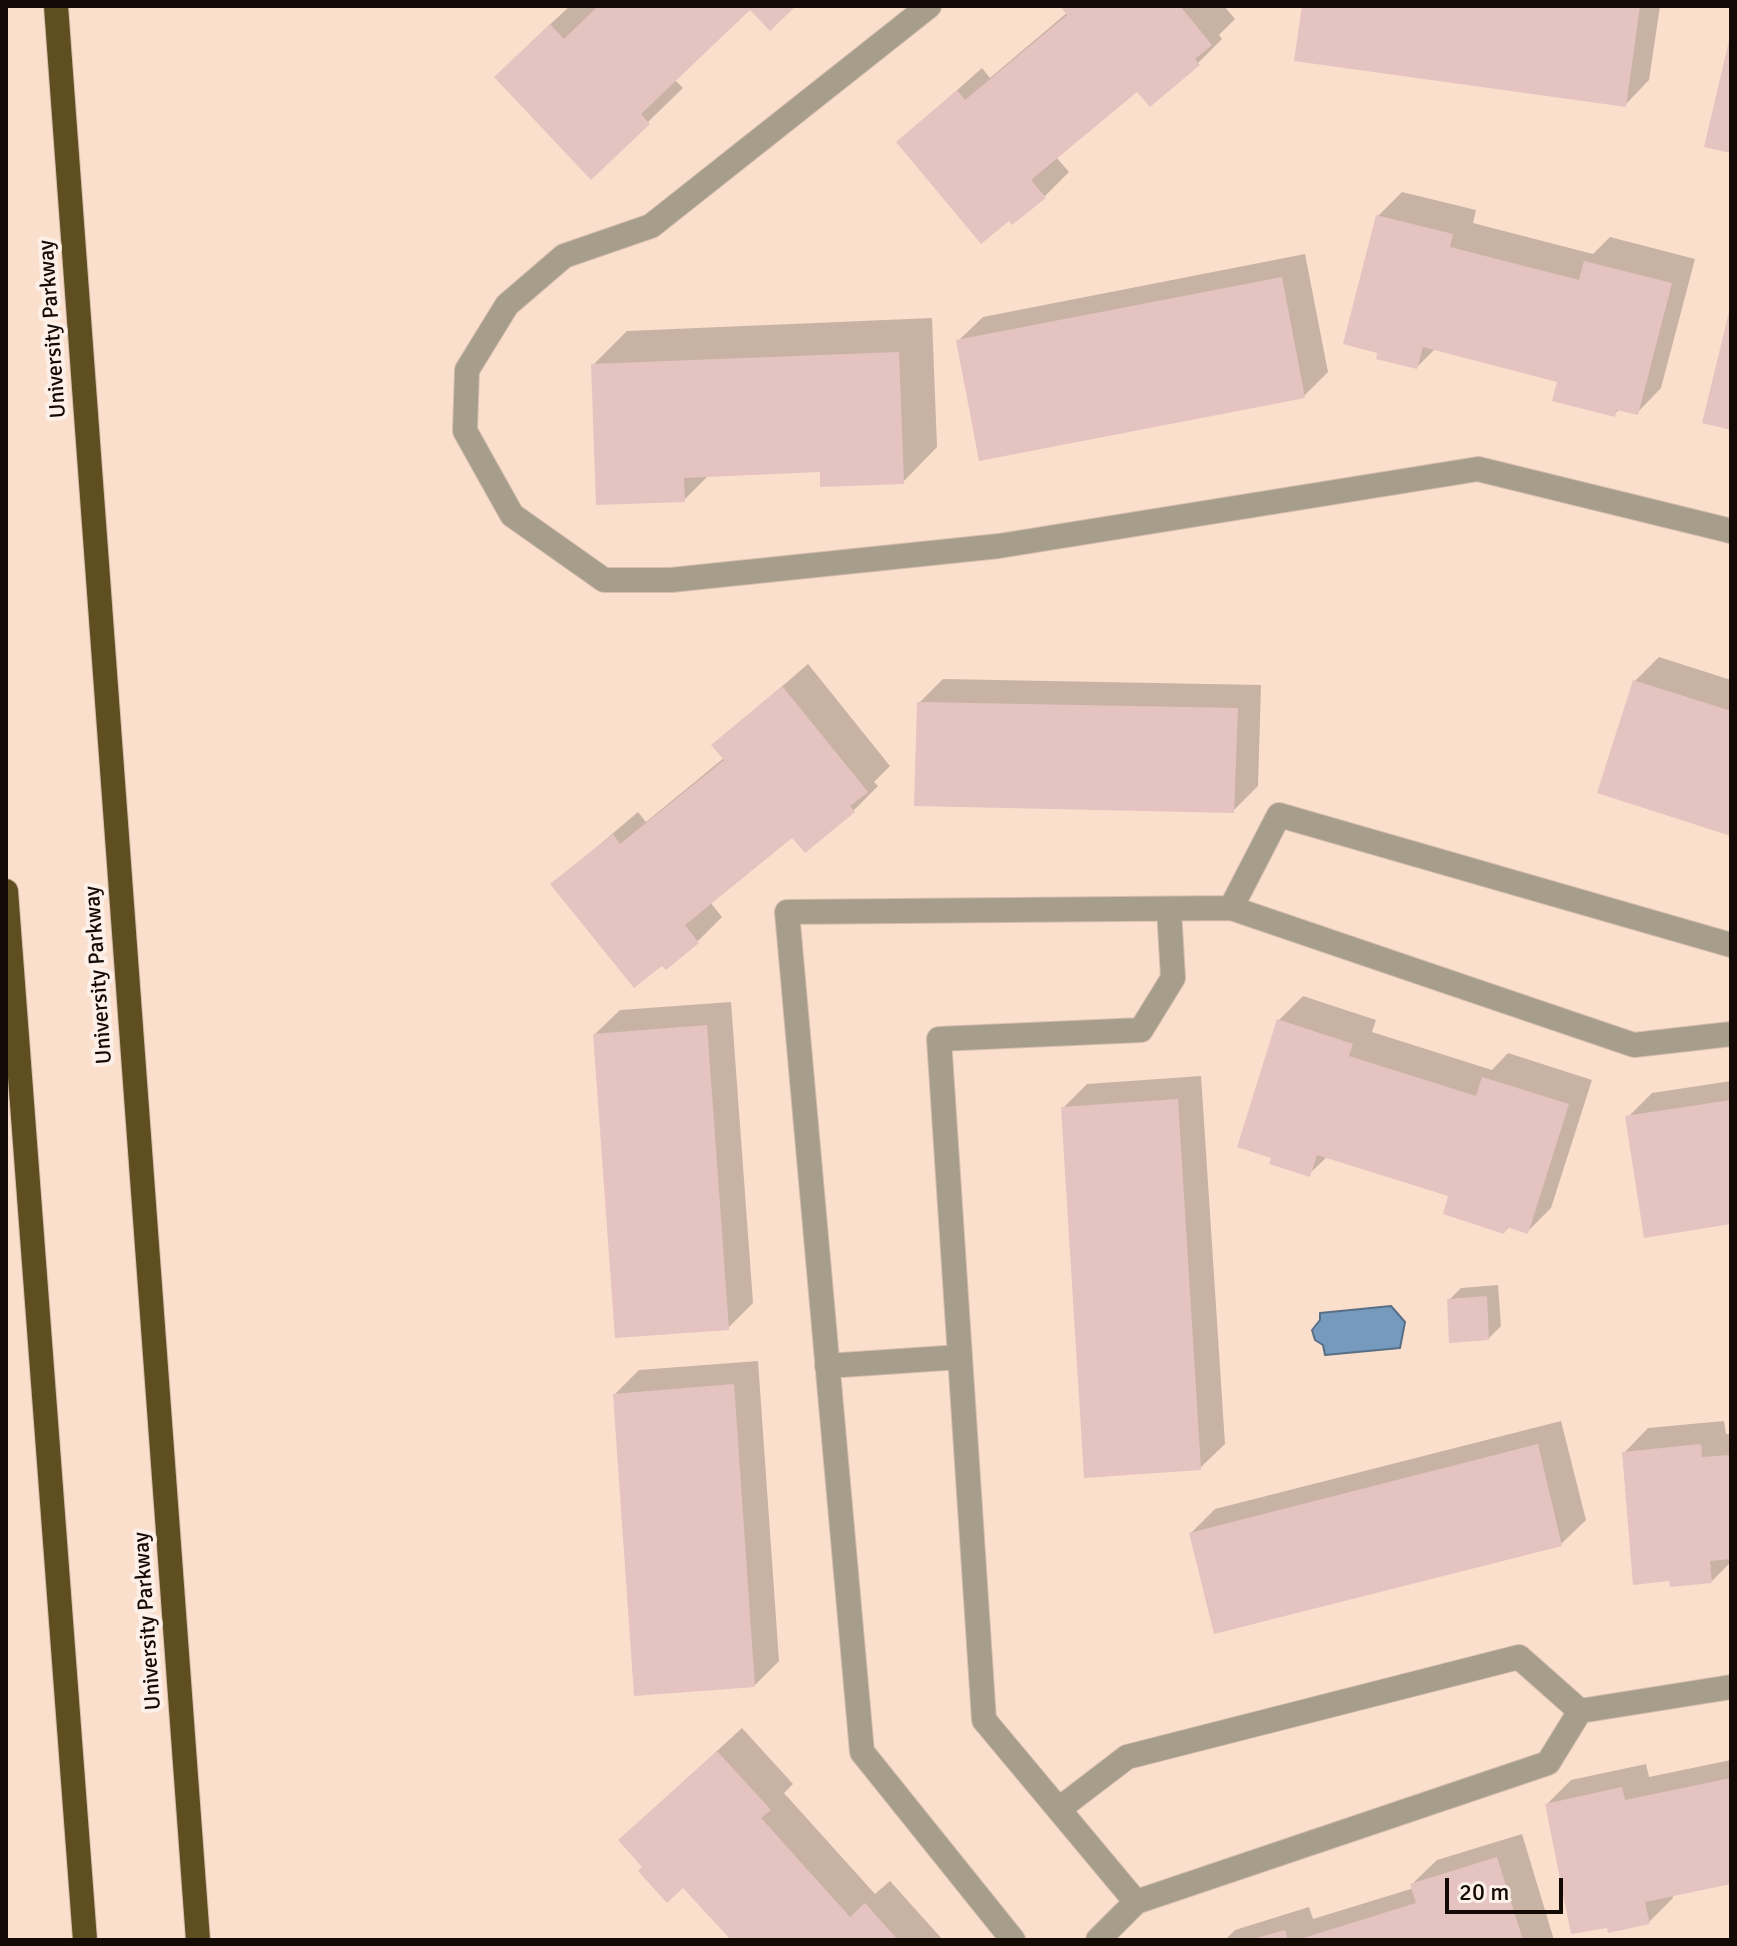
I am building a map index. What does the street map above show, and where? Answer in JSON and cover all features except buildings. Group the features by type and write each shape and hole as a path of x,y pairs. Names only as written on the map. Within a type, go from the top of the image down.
{"highway":[{"name":"University Parkway","path":"56,6 198,1940"},
{"path":"6,891 85,1940"}],"street":[{"path":"929,6 651,226 564,256 507,305 467,370 465,431 512,515 604,580 671,580 999,546 1478,469 1731,531"},
{"path":"1231,908 1279,815 1731,945"},
{"path":"1013,1940 862,1752 787,912 1231,908 1634,1045 1731,1034"},
{"path":"1136,1902 984,1720 939,1039 1141,1030 1173,978 1169,909"},
{"path":"827,1366 960,1357"},
{"path":"1059,1809 1127,1757 1519,1657 1580,1711"},
{"path":"1098,1940 1136,1902 1548,1763 1580,1711 1731,1687"}],"water":[{"path":"1391,1306 1405,1322 1400,1348 1325,1355 1323,1345 1315,1340 1312,1330 1320,1320 1320,1313"}]}
